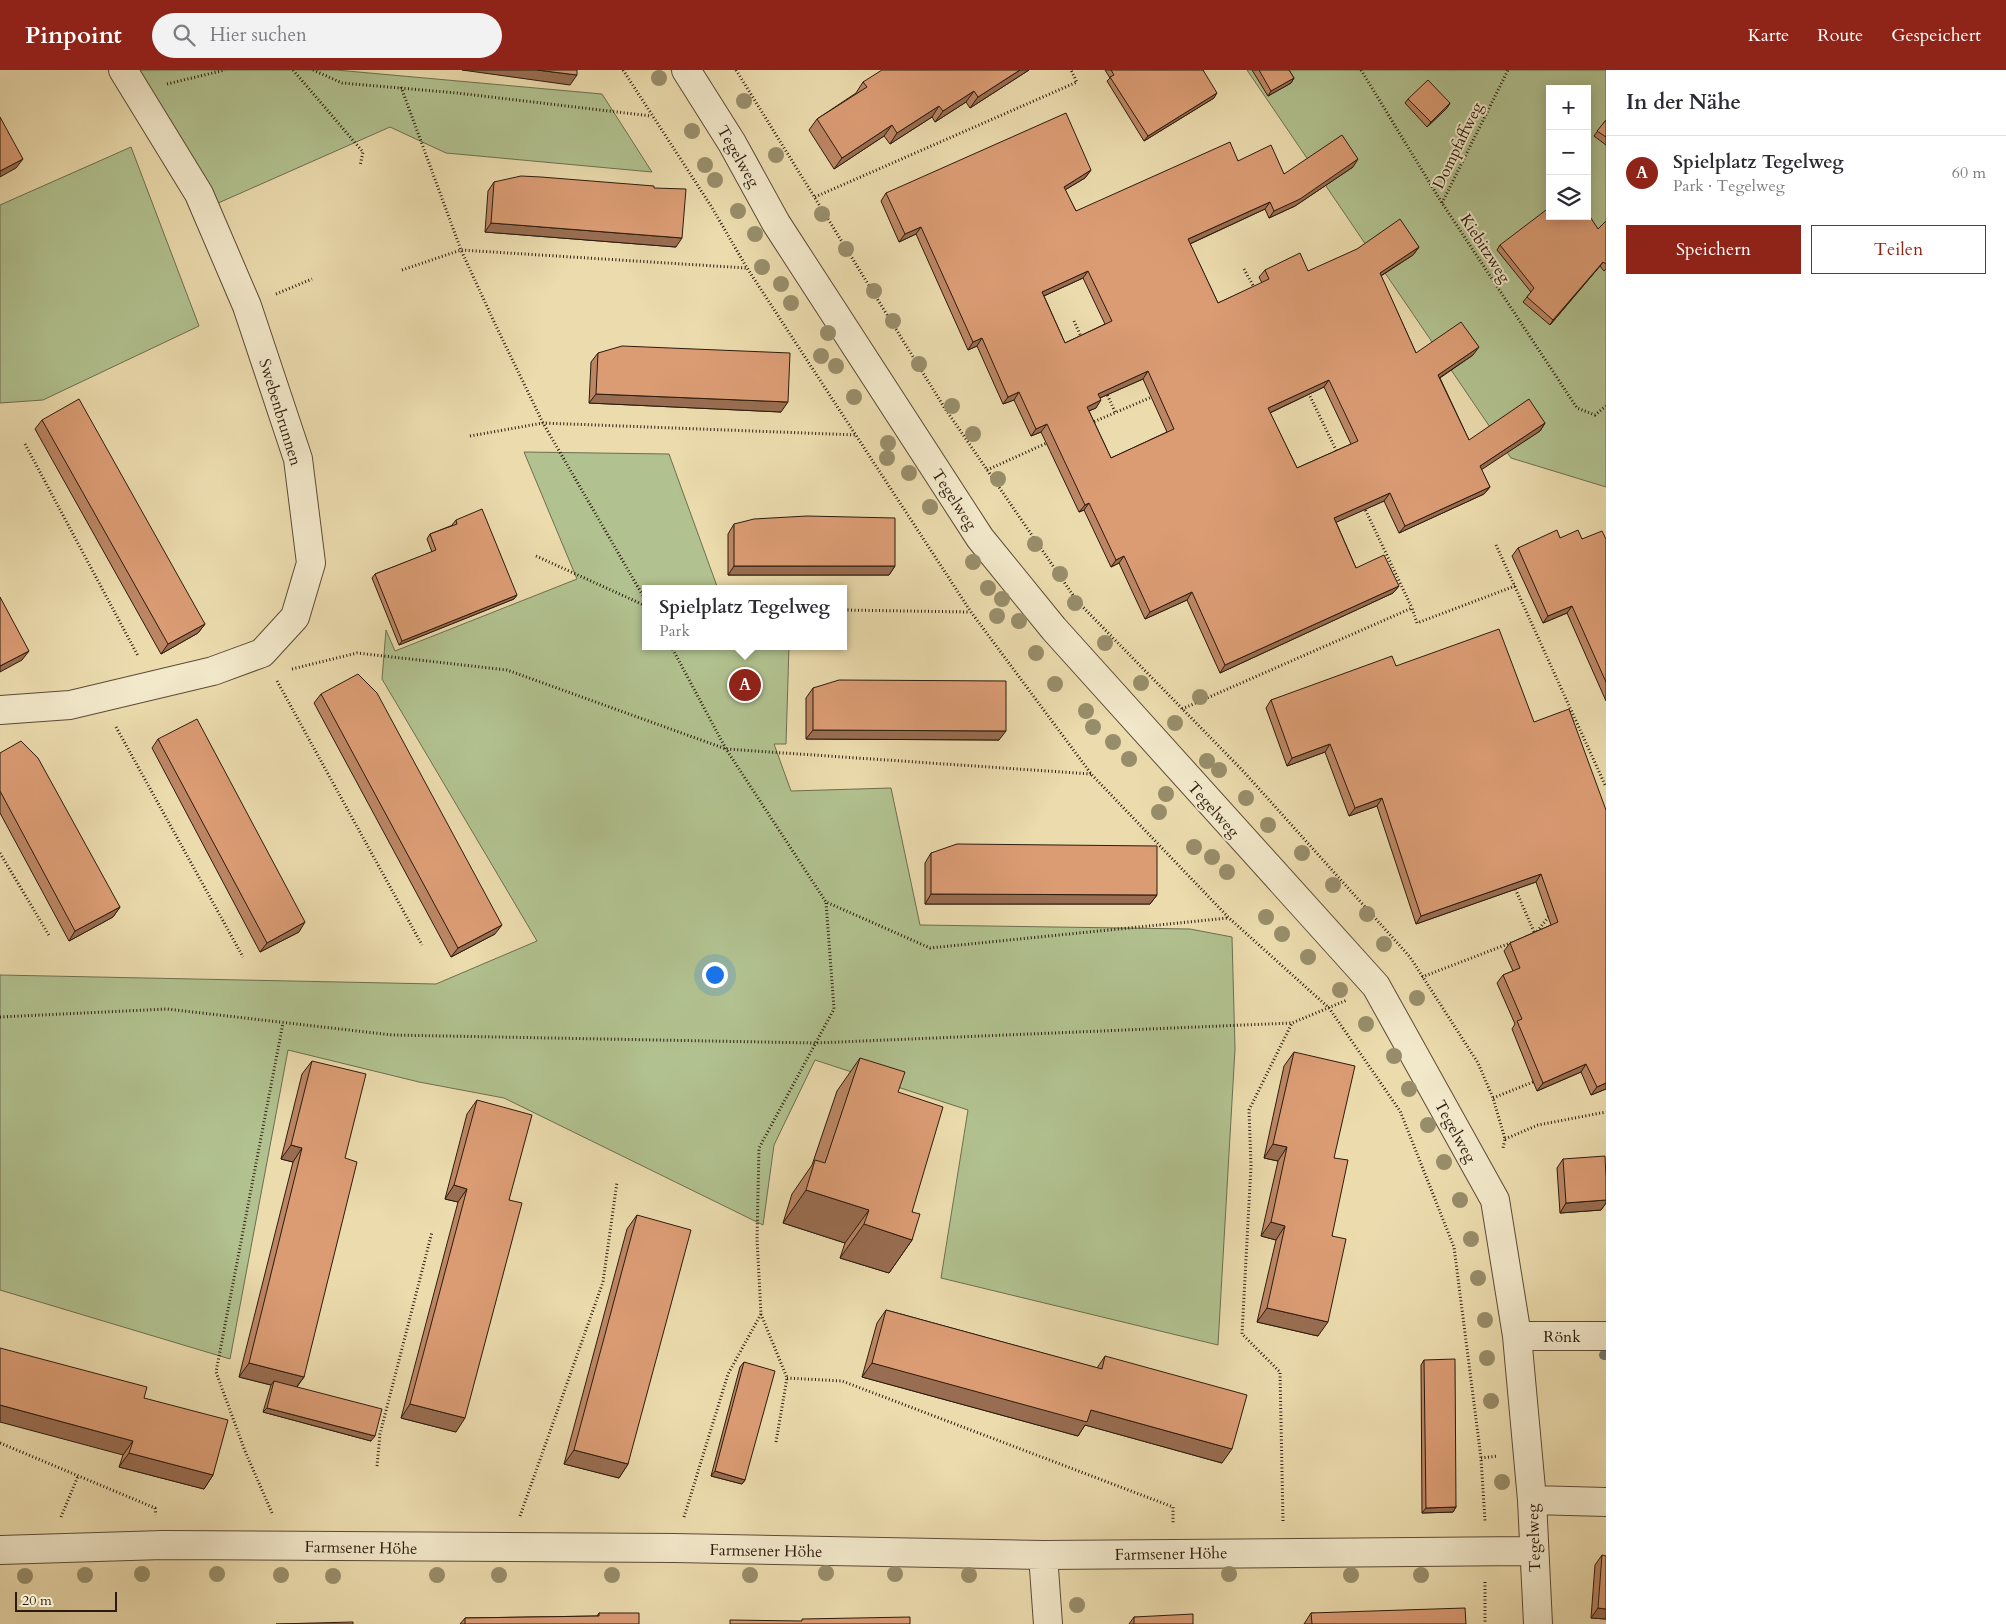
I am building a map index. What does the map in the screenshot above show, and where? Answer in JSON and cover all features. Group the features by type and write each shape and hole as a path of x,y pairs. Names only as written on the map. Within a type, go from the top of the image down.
{"street":[{"name":"Tegelweg","path":"686,70 732,143 776,224 980,538 1054,629 1376,986 1495,1200 1517,1336 1532,1500 1532,1551 1538,1624"},
{"name":"Swebenbrunnen","path":"0,710 70,705 213,671 262,653 295,617 311,563 298,459 247,306 199,194 130,81"},
{"name":"Rönk","path":"1517,1336 1606,1336"},
{"path":"1532,1500 1606,1502"},
{"name":"Farmsener Höhe","path":"0,1550 162,1544 674,1548 1043,1555 1283,1552 1485,1553 1532,1551"},
{"path":"1043,1555 1048,1624"}],"path":[{"path":"130,81 225,70"},
{"path":"293,70 363,152 360,166"},
{"path":"313,70 342,83 401,87 652,116"},
{"path":"623,70 711,206 747,268 858,435 971,612 1092,774 1229,918 1329,1008 1400,1110 1454,1247 1481,1458 1485,1553 1485,1624"},
{"path":"736,70 944,407 1077,601 1251,779 1410,957 1478,1063 1493,1098 1505,1139 1495,1200"},
{"path":"815,197 1077,82 1071,70"},
{"name":"Kiebitzweg","path":"1361,70 1442,203 1577,408 1595,415 1606,406"},
{"name":"Dompfaffweg","path":"1442,203 1508,70"},
{"path":"401,87 461,250 543,424 642,594"},
{"path":"402,270 461,250 747,268"},
{"path":"1244,269 1257,292"},
{"path":"247,306 312,279"},
{"path":"1074,320 1085,346"},
{"path":"1305,385 1339,456"},
{"path":"1104,387 1115,412"},
{"path":"1090,424 1159,393"},
{"path":"470,436 543,424 858,435"},
{"path":"987,470 1055,439"},
{"path":"25,444 154,685"},
{"path":"1361,501 1412,608 1416,622 1515,586"},
{"path":"1496,545 1606,787"},
{"path":"536,556 642,604"},
{"path":"1182,709 1412,608"},
{"path":"847,610 971,612"},
{"path":"673,650 726,749 826,902 834,1009 759,1148 757,1238 761,1314 787,1378 776,1442"},
{"path":"262,653 292,669 357,653 507,670 726,749 1092,774"},
{"path":"262,653 422,944"},
{"path":"100,698 243,957"},
{"path":"0,853 50,937"},
{"path":"1520,883 1514,885 1535,934"},
{"path":"826,902 930,948 1229,918"},
{"path":"1526,937 1535,934 1553,912"},
{"path":"1422,977 1518,941"},
{"path":"0,1016 167,1008 392,1035 815,1043 1292,1023 1376,986"},
{"path":"283,1023 216,1372 245,1451 286,1546"},
{"path":"1283,1552 1280,1372 1242,1334 1251,1166 1249,1110 1292,1023"},
{"path":"1493,1098 1533,1082"},
{"path":"1505,1139 1538,1125 1606,1112"},
{"path":"509,1548 603,1282 617,1182"},
{"path":"377,1466 380,1434 432,1232"},
{"path":"674,1548 728,1374 761,1314"},
{"path":"787,1378 842,1381 1173,1507 1174,1554"},
{"path":"0,1443 155,1508 162,1544"},
{"path":"49,1548 78,1476"}],"green space":[{"path":"134,70 336,70 602,94 652,172 446,153 390,127 216,204"},
{"path":"1247,70 1606,70 1606,487 1511,458"},
{"path":"131,147 199,326 43,400 0,403 0,205"},
{"path":"524,452 669,454 717,585 642,585 642,650 789,650 786,744 774,744 791,791 891,788 920,925 1190,929 1232,937 1235,1049 1218,1345 941,1278 968,1110 815,1060 774,1145 763,1225 504,1098 419,1082 288,1050 230,1359 0,1290 0,975 436,984 537,941 382,679 386,630 395,651 577,579"}],"building":[{"path":"537,70 577,70 577,75"},
{"path":"882,70 1020,70 978,97 974,91 943,111 939,106 897,133 892,125 842,158 817,119 867,87 863,82"},
{"path":"1111,70 1203,70 1217,93 1148,136 1110,77 1114,75"},
{"path":"1259,70 1289,70 1294,78 1271,91"},
{"path":"1428,80 1450,103 1431,122 1408,99"},
{"path":"1066,113 1091,170 1064,187 1076,211 1230,142 1238,161 1271,145 1284,174 1342,135 1358,159 1300,199 1274,211 1270,202 1188,239 1218,303 1269,279 1265,270 1300,253 1308,271 1357,249 1400,219 1419,247 1380,273 1416,353 1461,322 1479,347 1438,375 1469,440 1529,399 1545,423 1480,466 1490,487 1405,526 1390,493 1334,518 1356,568 1384,555 1399,586 1225,665 1192,592 1150,612 1124,556 1116,560 1089,503 1085,505 1047,424 1036,429 1019,392 1008,397 982,338 973,342 921,227 905,234 886,193","holes":["1088,271 1112,321 1065,343 1042,292","1148,371 1174,429 1111,458 1087,407 1101,400 1098,394","1329,380 1358,441 1297,468 1268,408"]},
{"path":"0,117 23,159 0,171"},
{"path":"1606,120 1606,137 1597,131"},
{"path":"521,176 654,186 654,188 686,189 682,238 491,223 494,182"},
{"path":"1546,210 1546,220 1591,220 1591,218 1598,229 1606,221 1606,264 1603,262 1553,320 1527,297 1534,288 1500,245"},
{"path":"622,346 790,353 788,402 596,394 598,353"},
{"path":"79,399 205,624 168,644 42,420"},
{"path":"482,509 517,595 402,641 375,574 436,550 430,534 457,524 456,520"},
{"path":"807,516 895,518 895,566 734,566 734,524 754,519"},
{"path":"1557,530 1560,538 1578,530 1582,539 1602,531 1606,539 1606,682 1572,606 1548,616 1518,548"},
{"path":"0,597 29,651 0,666"},
{"path":"1499,629 1534,722 1569,709 1606,810 1606,1083 1597,1087 1586,1064 1543,1083 1517,1021 1522,1019 1503,975 1520,968 1510,943 1558,922 1541,874 1421,916 1382,798 1355,808 1330,744 1292,758 1271,700 1392,656 1396,666"},
{"path":"358,674 377,693 502,925 458,948 321,694"},
{"path":"839,680 1006,681 1006,731 813,730 813,688"},
{"path":"197,719 305,922 267,943 158,739"},
{"path":"21,741 38,758 120,907 75,931 0,791 0,753"},
{"path":"957,844 1157,846 1157,895 931,894 931,853"},
{"path":"1294,1052 1355,1066 1334,1158 1348,1160 1332,1236 1346,1239 1328,1322 1267,1308 1285,1226 1271,1222 1287,1147 1273,1144"},
{"path":"860,1058 905,1072 898,1092 943,1107 912,1212 920,1214 912,1240 864,1224 869,1210 806,1190 815,1160 825,1163"},
{"path":"312,1061 366,1074 345,1158 357,1162 304,1377 249,1363 302,1148 291,1145"},
{"path":"477,1100 532,1115 509,1200 522,1203 465,1418 410,1404 467,1189 454,1185"},
{"path":"1605,1156 1606,1200 1566,1203 1563,1159"},
{"path":"637,1215 691,1230 628,1464 574,1450"},
{"path":"886,1310 1102,1369 1105,1356 1247,1395 1232,1449 1091,1410 1087,1422 872,1363"},
{"path":"0,1348 147,1387 144,1398 228,1420 213,1475 129,1453 133,1441 0,1405"},
{"path":"1455,1359 1456,1507 1426,1508 1424,1360"},
{"path":"744,1362 775,1371 745,1480 715,1471"},
{"path":"274,1381 382,1409 375,1436 267,1408"},
{"path":"1602,1555 1606,1556 1606,1609 1598,1608"},
{"path":"1465,1608 1466,1624 1312,1624 1311,1613"},
{"path":"599,1613 639,1613 639,1624 465,1624 465,1618 599,1616"},
{"path":"1193,1614 1193,1624 1134,1624 1134,1617"},
{"path":"910,1617 910,1624 730,1624 730,1620 802,1621 802,1619"},
{"path":"353,1622 353,1624 276,1624"}],"place":[{"name":"Spielplatz Tegelweg","path":"745,685"}]}
